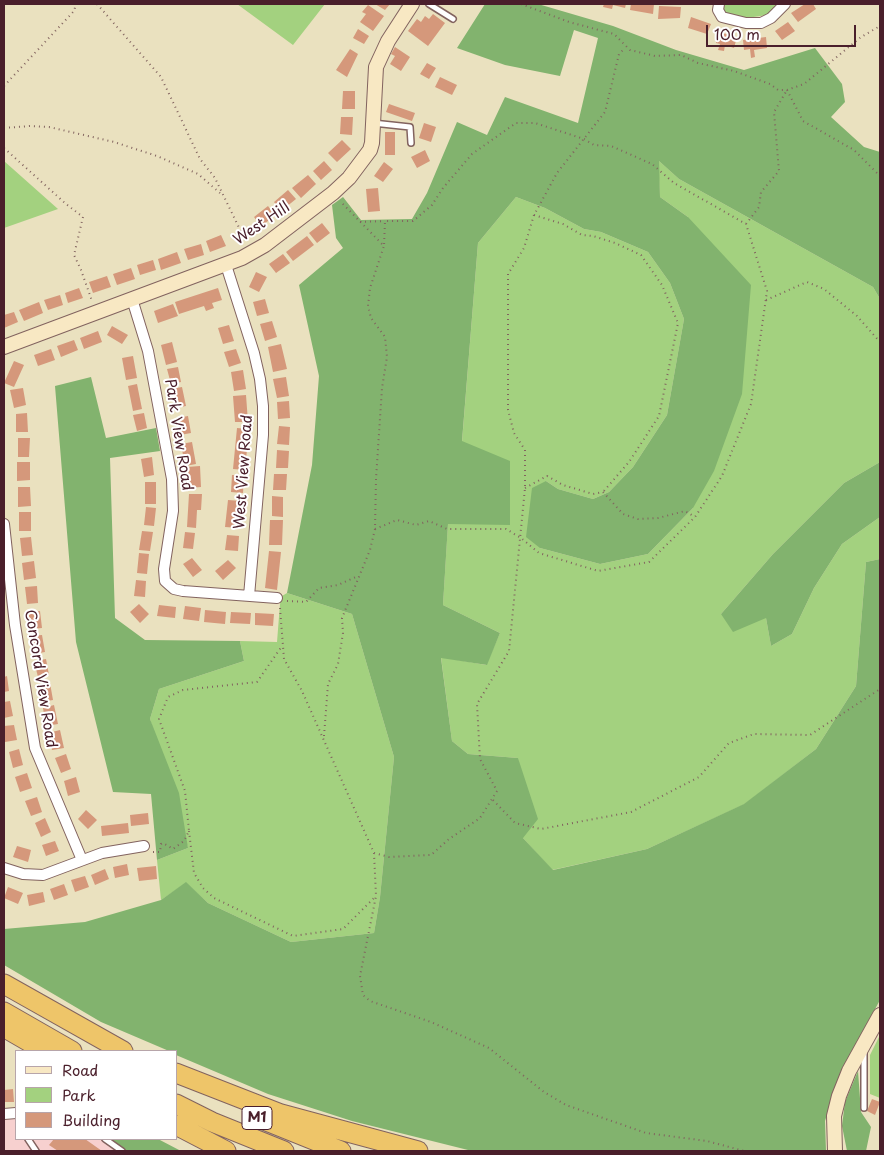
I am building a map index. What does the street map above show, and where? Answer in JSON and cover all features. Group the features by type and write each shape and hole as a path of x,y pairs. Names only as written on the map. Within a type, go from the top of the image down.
{"highway":[{"path":"4,984 120,1049"},
{"path":"4,1012 70,1050"},
{"path":"4,1027 42,1050"},
{"path":"178,1074 281,1114 418,1151"},
{"name":"M1","path":"178,1079 229,1105 341,1151"},
{"name":"M1","path":"178,1105 212,1122 284,1151"},
{"path":"178,1126 226,1151"}],"street":[{"name":"West Hill","path":"4,347 226,265 253,252 333,193 349,178 370,150 376,67 388,41 412,4"},
{"path":"719,4 718,10 722,17 746,23 761,22 771,18 785,4"},
{"name":"West View Road","path":"226,265 258,370 263,406 263,435 250,596"},
{"name":"Park View Road","path":"132,299 148,351 172,479 172,511 164,569 165,582 174,589 183,591 277,598"},
{"name":"Concord View Road","path":"4,524 15,625 35,748 82,860"},
{"path":"4,868 32,876 43,875 102,853 144,846"},
{"path":"835,1151 834,1116 839,1096 880,1015"}],"lane":[{"path":"429,4 453,19"},
{"path":"373,123 410,127 411,143"},
{"path":"863,1047 864,1108"},
{"path":"29,1140 36,1151"},
{"path":"106,1140 122,1151"}],"path":[{"path":"4,86 74,11 76,4"},
{"path":"97,4 161,78 200,159 215,178 253,252"},
{"path":"522,4 569,22 614,34 626,48 655,56 681,55 698,63 734,71 770,84 778,90 788,90 804,84 861,37 880,26"},
{"path":"374,853 389,857 431,856 450,839 480,818 497,791 480,759 477,704 509,651 525,488 525,450 514,433 508,410 508,274 524,248 534,215 557,173 605,112 619,54 626,48"},
{"path":"788,90 803,121 854,150 880,176"},
{"path":"746,224 759,207 761,192 778,171 774,112 788,90"},
{"path":"360,222 412,221 432,205 443,188 472,154 516,123 534,123 584,139 594,145 611,146 652,164 674,183 746,224 767,291 751,404 722,476 695,517 649,562 598,571 539,553 521,538 506,529 447,529 429,521 416,525 396,520 375,529"},
{"path":"4,128 49,127 114,142 157,156 198,174 222,194"},
{"path":"4,148 66,204 83,216 74,256 82,270 82,279 96,313"},
{"path":"333,193 384,246"},
{"path":"525,488 547,476 563,485 592,494 603,492 629,462 659,416 678,322 662,285 641,256 615,243 593,236 582,236 563,224 534,215"},
{"path":"324,738 328,684 338,664 343,633 342,618 370,550 375,529 382,388 387,357 385,337 371,318 368,306 370,288 384,246 386,221"},
{"path":"766,300 807,282 824,289 857,316 880,342"},
{"path":"603,492 623,514 638,519 658,518 685,511 695,517"},
{"path":"360,576 338,585 319,588 306,602 277,598 282,617 284,659 302,691 324,738 345,792 374,853 376,896 360,976 363,995 370,1001 431,1022 483,1045 544,1092 566,1105 646,1133 707,1141 744,1151"},
{"path":"282,646 257,682 183,690 168,697 159,719 185,791 194,873 203,888 214,898 293,936 343,929 376,896"},
{"path":"493,800 515,824 541,829 631,812 698,777 729,743 754,734 810,735 880,690"},
{"path":"144,846 152,852 160,852 161,844 163,843 173,849 184,841 188,831"}],"shaded area":[{"path":"15,1111 15,1140 110,1140 127,1151 4,1151 4,1112"}],"green space":[{"path":"237,4 325,4 293,45"},
{"path":"485,4 538,4 613,26 676,50 744,70 815,48 842,84 845,102 831,117 864,147 880,152 880,299 873,287 679,179 659,161 660,197 688,217 751,285 742,394 714,471 693,508 648,554 600,564 540,548 526,537 532,488 546,481 558,489 593,499 609,492 633,467 667,415 684,319 670,283 648,252 601,232 584,229 545,208 516,197 478,243 462,441 510,461 510,525 448,524 443,605 500,633 487,665 441,658 452,741 468,754 518,758 538,819 523,838 553,870 647,849 744,804 816,749 856,686 866,562 880,559 880,1000 841,1071 825,1121 826,1151 472,1151 352,1121 268,1094 178,1056 178,1050 167,1050 101,1022 4,965 4,929 85,922 161,900 186,882 208,903 291,942 374,933 380,897 394,757 352,614 287,593 312,465 319,376 299,285 343,248 336,238 332,205 343,197 361,220 412,219 427,193 457,122 487,135 505,97 578,123 598,38 574,30 560,76 505,65 457,48"},
{"path":"723,4 779,4 767,15 740,19 723,12"},
{"path":"658,160 679,179 873,287 880,299 880,462 844,483 773,554 721,614 766,618 771,646 792,634 814,588 842,544 880,517 880,559 866,562 856,686 816,749 745,804 647,849 552,870 523,838 518,758 468,754 452,741 441,657 486,665 500,633 443,605 448,523 510,524 462,442 478,243 516,197 545,208 584,229 601,232 648,252 670,283 684,319 667,415 633,467 609,492 593,499 558,489 546,481 540,548 600,564 648,554 693,508 688,217 660,197"},
{"path":"4,161 58,209 4,228"},
{"path":"91,377 106,438 156,428 160,451 110,458 115,618 145,640 240,641 244,661 159,689 150,719 179,793 188,848 157,860 151,794 113,792 76,642 55,386"},
{"path":"880,462 880,517 842,544 814,588 792,634 771,646 766,618 733,632 721,614 773,554 844,483"},
{"path":"287,593 352,614 394,757 380,897 374,933 291,942 208,903 186,883 161,900 157,860 188,848 150,719 159,689 244,661 240,641 277,642 280,604 282,596"},
{"path":"880,1035 880,1098 870,1094 870,1055"},
{"path":"858,1071 861,1112 871,1127 866,1151 847,1151 842,1126 845,1102"},
{"path":"110,1140 160,1140 181,1151 127,1151"}],"building":[{"path":"375,4 390,4 385,10"},
{"path":"604,4 626,4 625,8 613,5 612,9 603,7"},
{"path":"631,4 654,4 653,14 630,10"},
{"path":"805,4 813,4 816,9 798,22 791,13"},
{"path":"368,5 384,16 373,31 360,22 366,14 362,12"},
{"path":"659,6 681,7 680,18 658,19"},
{"path":"433,14 445,23 428,46 408,31 417,19 421,22 425,16 429,19"},
{"path":"691,17 711,24 707,34 688,28"},
{"path":"788,22 795,31 782,40 775,31"},
{"path":"358,29 369,36 364,44 353,38"},
{"path":"719,32 737,37 734,48 725,45 724,51 718,50 720,44 716,43"},
{"path":"766,37 767,48 754,50 755,57 751,58 750,49 744,50 743,40"},
{"path":"395,47 410,57 401,71 390,64 395,56 391,54"},
{"path":"350,49 358,54 347,77 336,70"},
{"path":"427,63 436,68 429,79 420,74"},
{"path":"440,77 457,85 452,95 435,87"},
{"path":"343,91 355,91 355,109 342,109"},
{"path":"389,104 415,113 412,121 386,112"},
{"path":"341,117 353,117 352,135 340,134"},
{"path":"424,123 436,127 431,142 419,138"},
{"path":"385,132 395,132 395,155 385,155"},
{"path":"342,140 351,149 337,162 328,153"},
{"path":"425,150 430,161 417,168 411,157"},
{"path":"324,161 332,170 321,180 313,171"},
{"path":"384,162 393,169 383,182 374,176"},
{"path":"308,175 316,184 301,198 292,188"},
{"path":"378,188 380,211 368,212 366,189"},
{"path":"288,190 296,199 281,211 274,202"},
{"path":"268,206 275,216 261,226 254,217"},
{"path":"322,223 330,233 317,243 309,233"},
{"path":"221,235 226,246 210,252 206,241"},
{"path":"307,236 314,245 293,261 286,252"},
{"path":"201,244 204,255 188,260 184,249"},
{"path":"177,252 181,263 161,270 158,259"},
{"path":"283,254 290,263 276,273 269,264"},
{"path":"153,260 156,270 140,275 137,265"},
{"path":"131,268 135,279 117,285 113,274"},
{"path":"256,272 267,277 259,292 249,287"},
{"path":"107,276 111,287 93,293 89,282"},
{"path":"79,288 83,298 68,303 65,293"},
{"path":"218,288 222,300 212,303 214,308 206,311 204,306 179,314 175,302"},
{"path":"60,295 63,305 48,310 44,300"},
{"path":"265,299 269,313 257,316 253,302"},
{"path":"39,302 43,313 24,321 19,310"},
{"path":"173,304 178,316 158,323 154,311"},
{"path":"14,312 18,322 4,328 4,315"},
{"path":"272,321 277,337 265,341 260,324"},
{"path":"229,325 234,341 223,344 218,328"},
{"path":"112,326 128,335 122,344 107,335"},
{"path":"98,331 102,342 84,349 80,338"},
{"path":"74,340 78,350 61,357 57,346"},
{"path":"172,342 177,362 166,365 161,345"},
{"path":"281,344 287,369 273,372 268,347"},
{"path":"51,349 55,360 38,366 34,355"},
{"path":"236,349 241,363 229,367 224,352"},
{"path":"133,356 137,378 126,380 122,358"},
{"path":"14,361 24,365 14,387 4,383"},
{"path":"178,367 181,382 171,384 167,369"},
{"path":"243,370 246,389 234,391 231,372"},
{"path":"286,377 289,396 277,398 273,379"},
{"path":"137,384 142,409 133,411 128,386"},
{"path":"182,387 186,406 175,408 171,389"},
{"path":"23,388 26,405 14,408 10,390"},
{"path":"246,395 248,422 235,422 233,396"},
{"path":"289,401 290,418 278,419 277,402"},
{"path":"27,413 28,432 16,432 16,414"},
{"path":"144,413 147,428 137,431 133,415"},
{"path":"188,416 191,433 180,435 177,418"},
{"path":"279,426 290,427 289,445 277,444"},
{"path":"237,428 249,429 245,470 233,469"},
{"path":"18,438 30,438 29,457 18,457"},
{"path":"192,442 196,464 185,466 181,444"},
{"path":"277,450 289,451 288,468 276,468"},
{"path":"152,457 154,475 144,477 141,459"},
{"path":"17,462 30,462 30,480 17,481"},
{"path":"200,466 201,487 189,488 187,467"},
{"path":"274,474 287,474 286,490 273,490"},
{"path":"232,475 244,476 243,493 231,492"},
{"path":"145,482 156,482 156,504 145,504"},
{"path":"18,487 30,487 31,506 18,507"},
{"path":"189,494 202,494 201,510 197,510 196,528 187,527"},
{"path":"272,496 283,497 283,517 272,516"},
{"path":"228,500 241,501 239,528 225,527"},
{"path":"146,507 156,508 154,526 144,525"},
{"path":"19,512 31,512 31,531 19,531"},
{"path":"270,520 283,520 282,545 269,545"},
{"path":"142,531 153,532 150,551 139,550"},
{"path":"185,532 195,533 193,549 183,548"},
{"path":"227,535 239,536 238,551 225,550"},
{"path":"31,537 33,555 22,556 20,538"},
{"path":"269,551 281,552 277,590 265,588"},
{"path":"139,553 149,554 147,574 137,573"},
{"path":"192,558 202,570 193,577 183,564"},
{"path":"228,560 236,568 223,580 215,571"},
{"path":"34,561 36,578 24,580 22,563"},
{"path":"136,580 146,581 145,597 134,596"},
{"path":"37,586 38,603 27,604 25,587"},
{"path":"139,604 149,614 140,623 130,612"},
{"path":"159,605 176,607 175,618 157,616"},
{"path":"185,606 201,608 199,621 183,619"},
{"path":"205,610 226,612 225,624 204,622"},
{"path":"40,611 42,628 30,629 28,612"},
{"path":"231,612 251,613 250,624 230,623"},
{"path":"255,613 274,614 273,626 255,625"},
{"path":"42,635 45,652 33,654 31,636"},
{"path":"46,659 49,675 38,677 34,661"},
{"path":"7,676 9,691 4,692 4,677"},
{"path":"50,683 53,700 41,702 38,685"},
{"path":"10,701 13,716 4,718 4,702"},
{"path":"54,705 58,724 46,726 43,708"},
{"path":"14,725 17,740 5,742 4,726"},
{"path":"60,730 64,748 52,750 48,733"},
{"path":"19,749 23,765 13,768 9,752"},
{"path":"66,754 71,769 61,773 55,758"},
{"path":"27,773 32,788 20,792 15,777"},
{"path":"76,777 80,792 68,796 64,781"},
{"path":"37,797 42,812 31,816 25,801"},
{"path":"86,810 97,820 88,829 78,819"},
{"path":"148,813 149,824 131,826 130,815"},
{"path":"45,818 51,832 41,837 35,823"},
{"path":"128,823 129,833 102,836 101,826"},
{"path":"55,841 59,851 46,856 42,845"},
{"path":"17,846 31,850 28,862 13,857"},
{"path":"127,864 129,875 115,878 113,867"},
{"path":"156,866 157,879 139,881 137,868"},
{"path":"105,869 109,879 95,885 91,875"},
{"path":"85,876 89,887 75,892 71,880"},
{"path":"64,884 68,895 54,900 50,889"},
{"path":"8,887 23,893 18,904 4,898"},
{"path":"43,892 45,902 29,906 27,895"},
{"path":"13,1089 14,1102 4,1102 4,1090"},
{"path":"872,1099 880,1102 875,1115 867,1111"},
{"path":"53,1140 86,1140 102,1151 58,1151 49,1145"}]}
